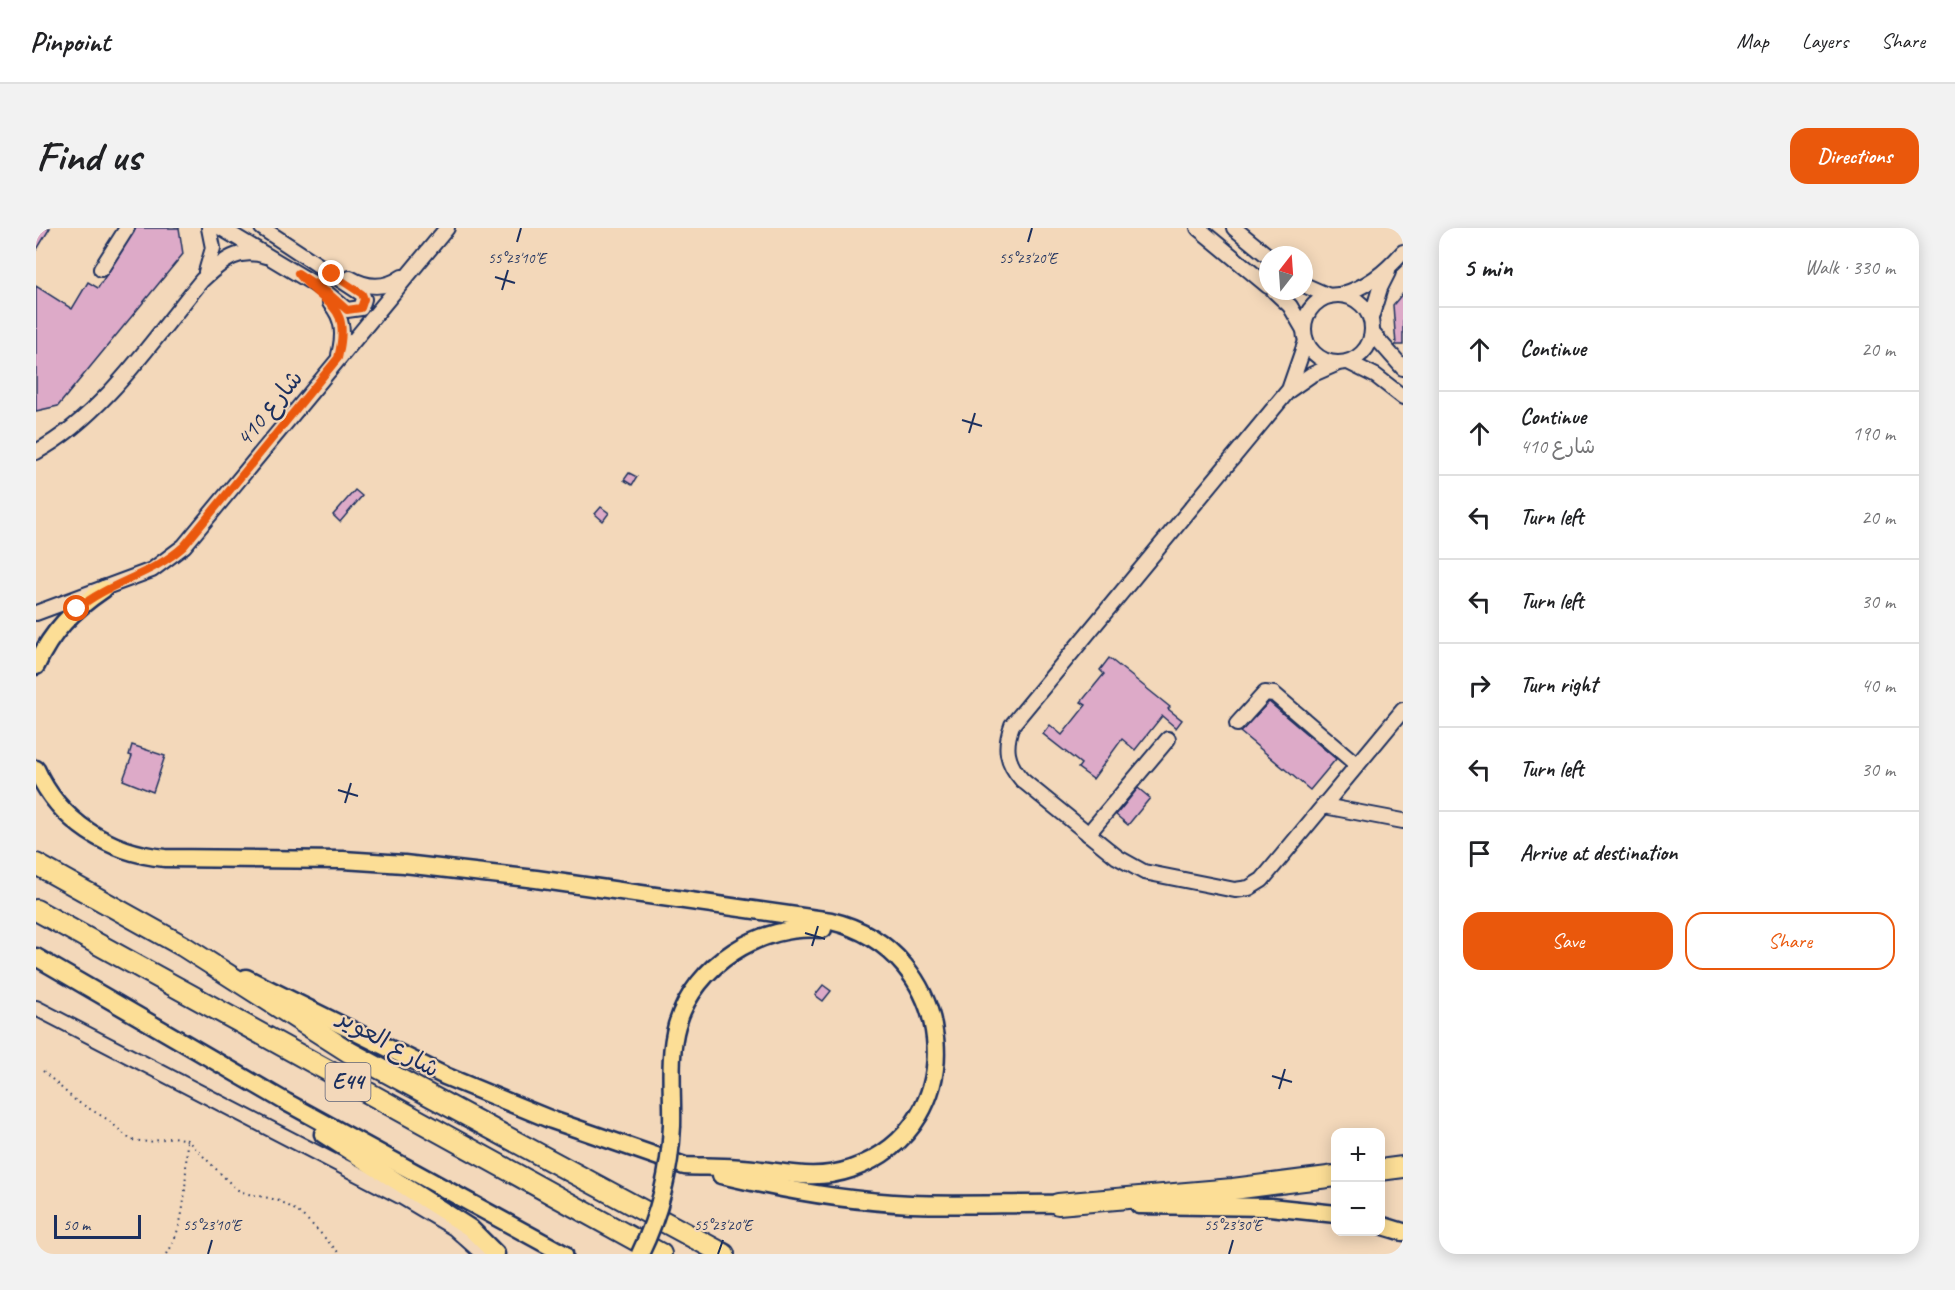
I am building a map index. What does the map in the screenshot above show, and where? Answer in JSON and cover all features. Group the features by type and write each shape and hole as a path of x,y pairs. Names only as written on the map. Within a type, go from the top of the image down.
{"highway":[{"name":"شارع العوير","path":"36,864 183,946 349,1052 724,1254"},
{"name":"E44","path":"36,910 661,1254"},
{"path":"1385,1169 1403,1167"},
{"path":"1058,1204 1233,1189 1331,1177"}],"main road":[{"path":"36,666 59,627 77,609 104,589"},
{"path":"36,769 46,789 74,821 110,844 136,854 165,858 343,860 470,871 831,921 852,927 876,939 919,986 930,1008 937,1049 934,1078 925,1105 900,1139 865,1163 824,1175 791,1175 760,1170 684,1166"},
{"path":"640,1254 662,1201 669,1163 676,1027 695,989 727,956 769,935 817,928 864,939 904,967"},
{"path":"183,946 445,1076 552,1120 684,1166 764,1185 873,1201 943,1205 1270,1207 1331,1214"},
{"path":"36,957 286,1102 564,1254"},
{"path":"286,1102 338,1144 470,1228 496,1254"},
{"path":"1385,1227 1403,1232"}],"street":[{"path":"101,269 127,228"},
{"path":"202,280 212,259 213,248 209,228"},
{"path":"221,228 298,273 327,292 347,310 361,308 364,299 362,294 277,233 262,228"},
{"name":"شارع 410","path":"36,613 152,570 184,546 447,228"},
{"path":"1198,228 1259,279"},
{"path":"1234,228 1259,249"},
{"path":"36,452 62,435 96,406 202,280 230,256 248,252 266,255"},
{"path":"1399,256 1371,282 1335,295 1311,309 1299,367 1288,391 1012,725 1007,739 1006,754 1012,768 1022,780 1117,857 1144,872 1235,890 1249,888 1262,880 1403,710"},
{"path":"1288,391 1311,375 1365,352 1373,334 1371,318 1380,288 1399,256"},
{"path":"318,263 359,283 373,286 394,282 412,270"},
{"path":"298,273 308,285 326,298 339,316 343,338 338,358"},
{"path":"1313,288 1359,302 1371,318"},
{"path":"1284,300 1290,306 1318,357 1376,376 1403,397"},
{"path":"1373,334 1403,368"},
{"path":"1238,724 1265,693 1274,693 1357,765"},
{"path":"1088,834 1168,739"},
{"path":"1324,806 1403,821"},
{"path":"36,1008 402,1197 454,1228 483,1254"}],"path":[{"path":"43,1071 76,1101 107,1119 132,1140 148,1142 173,1137 187,1140 235,1188 244,1194 272,1199 291,1207 308,1220 340,1254"},
{"path":"167,1254 176,1236 183,1210 187,1140"}],"building":[{"path":"36,228 50,228 36,251"},
{"path":"136,228 179,228 183,254 58,406 36,411 36,286 72,309 88,282 98,288"},
{"path":"1403,293 1403,345 1396,345 1393,305"},
{"path":"629,473 637,477 632,485 624,480"},
{"path":"355,490 362,496 340,522 333,515"},
{"path":"601,507 609,513 603,521 595,514"},
{"path":"1109,658 1170,707 1168,709 1182,720 1176,728 1162,716 1135,750 1122,739 1093,779 1078,768 1081,764 1043,734 1050,725 1062,735 1086,705 1081,702 1104,674 1100,670"},
{"path":"1269,702 1336,759 1310,790 1240,732"},
{"path":"132,745 165,756 153,792 123,780 132,756 129,755"},
{"path":"1138,788 1150,798 1128,825 1116,815"},
{"path":"823,985 831,991 823,1001 815,995"}],"route":[{"path":"77,609 104,589 164,564 184,546 338,358 343,330 336,309 326,298 308,285 298,273 327,292 347,310 352,312 361,308 364,299 362,294 332,274"}]}
